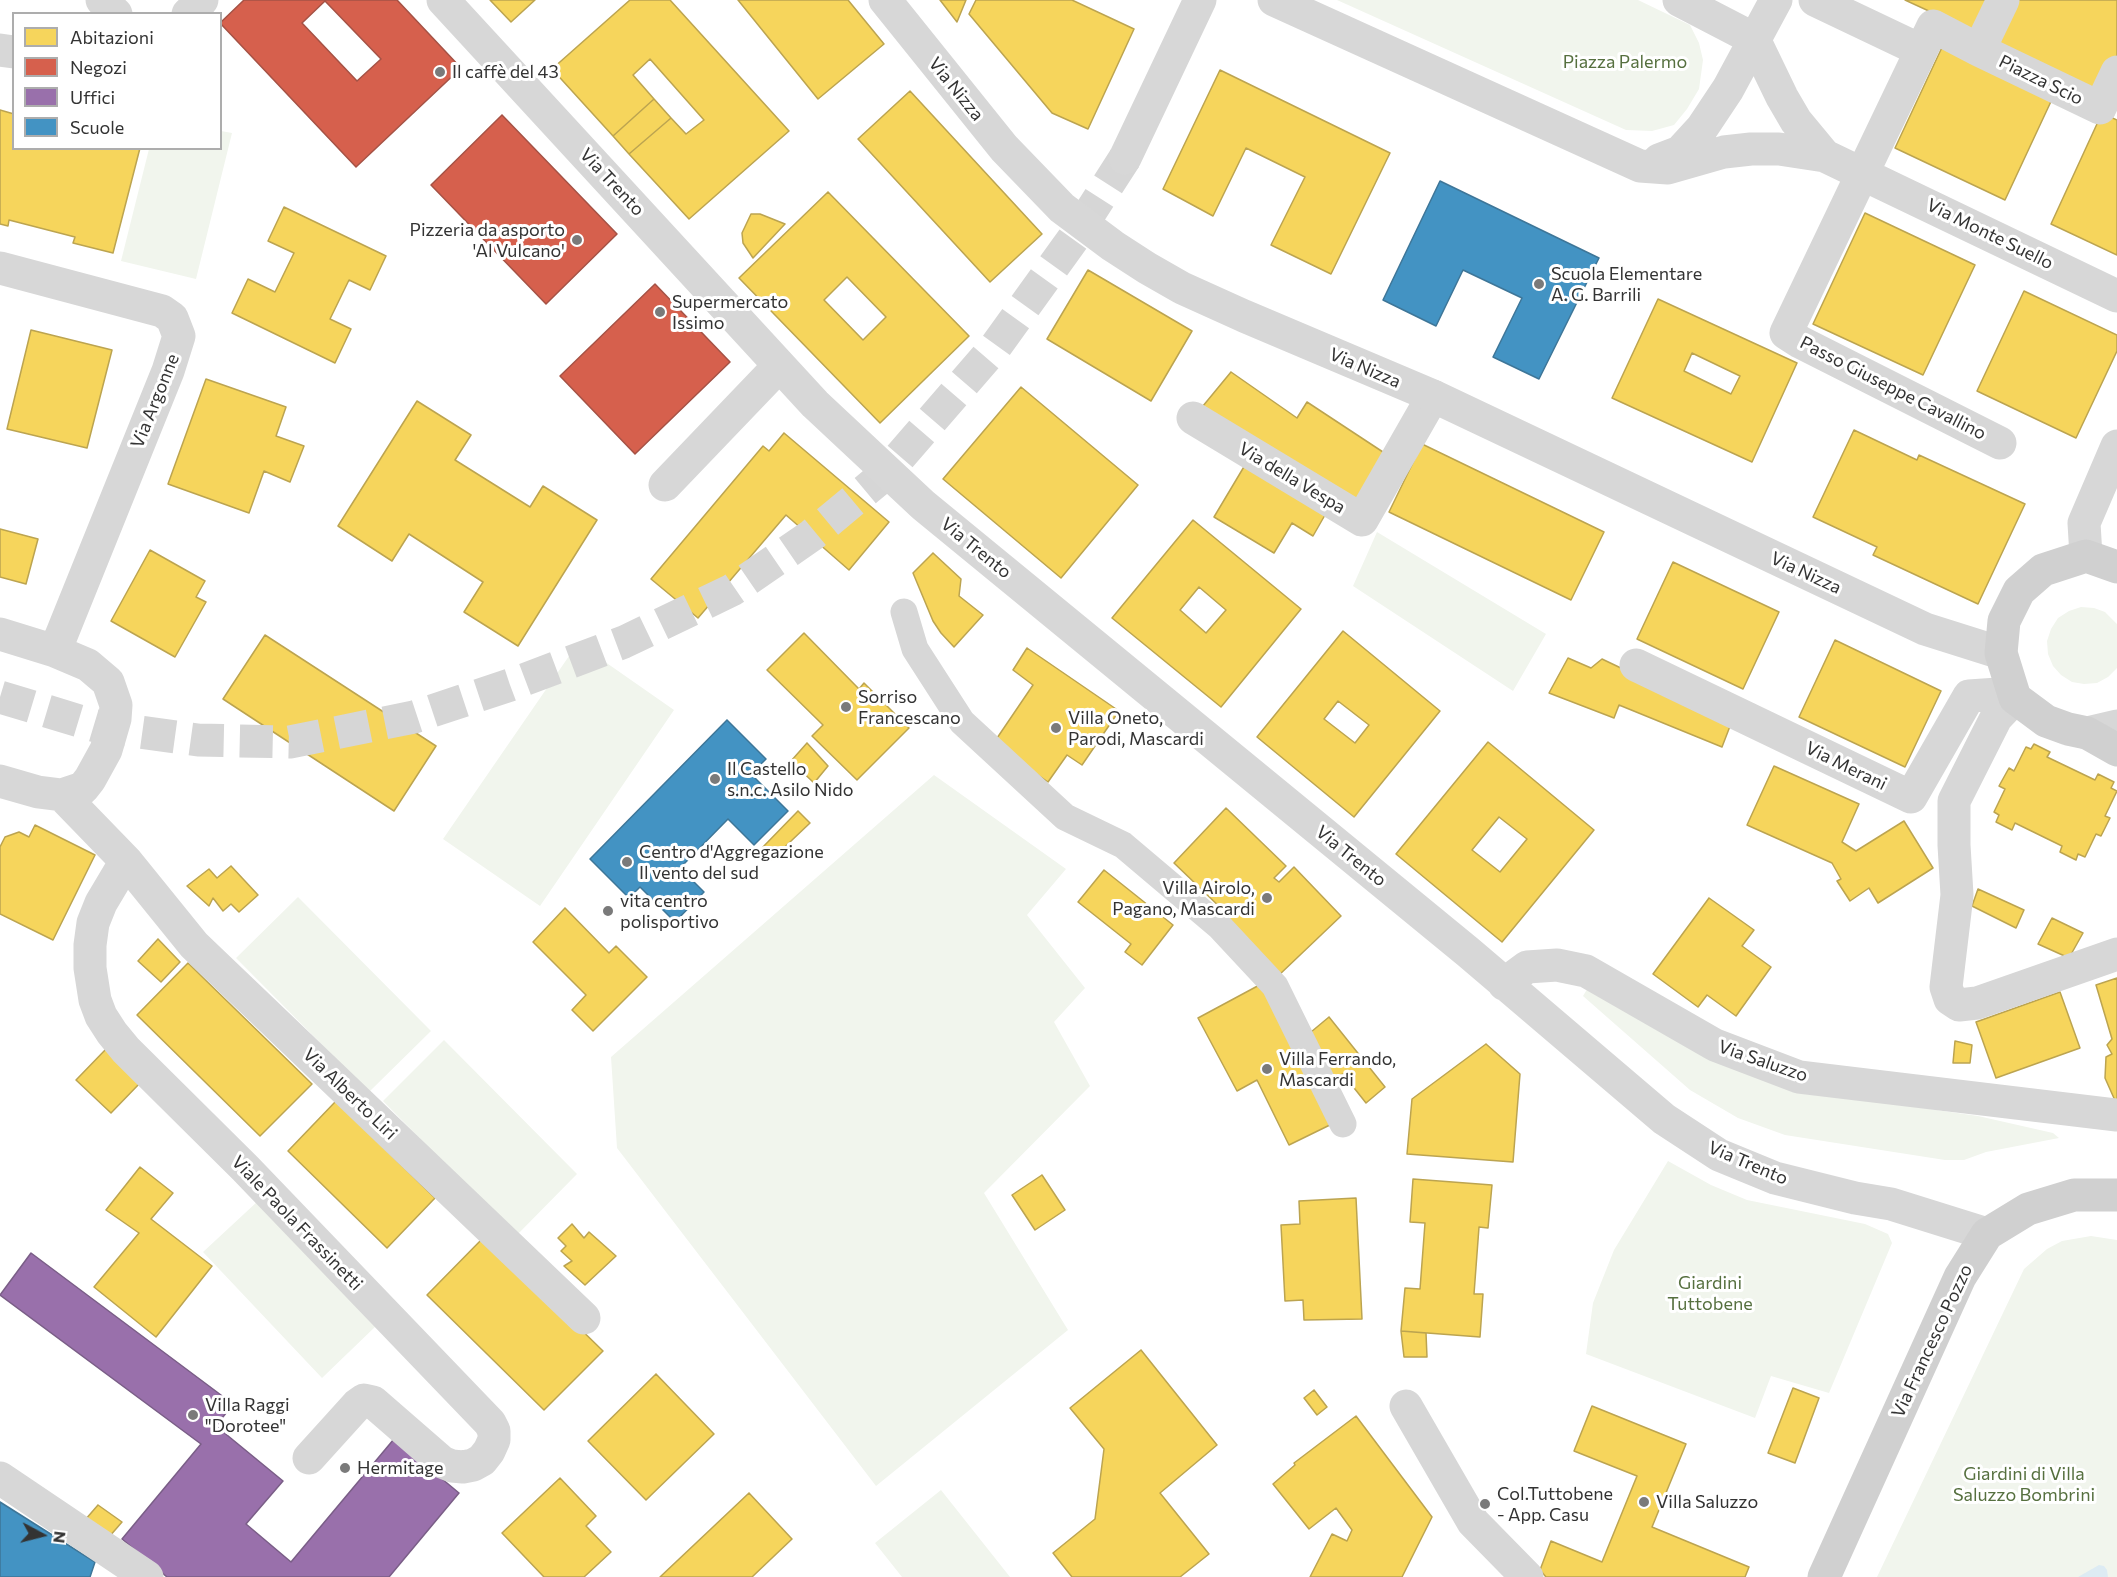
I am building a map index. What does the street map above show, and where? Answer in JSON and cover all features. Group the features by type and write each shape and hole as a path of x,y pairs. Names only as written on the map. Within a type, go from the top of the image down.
{"main road":[{"path":"2117,567 2086,556 2043,570 2019,591 2004,621 2001,653 2013,693 2046,721 2102,730 2117,750"},
{"name":"Via Francesco Pozzo","path":"1824,1577 1960,1277 1987,1234 2028,1209 2074,1195 2117,1196"}],"street":[{"path":"102,0 114,12"},
{"path":"172,0 184,12"},
{"path":"188,12 202,0"},
{"name":"Via Trento","path":"443,0 815,404 923,505 1467,952 1664,1119 1719,1155 1775,1178 1855,1198 1892,1204 1987,1234"},
{"name":"Via Nizza","path":"885,0 1004,148 1062,208 1113,246 1182,288 1433,396 1925,629 2001,653"},
{"path":"1125,158 1200,0"},
{"path":"1274,0 1640,166 1668,168 1724,152 1779,149 1825,156 1862,172 1920,50 1815,0"},
{"path":"1679,0 1754,39 1796,122 1825,156"},
{"path":"1640,166 1680,152 1702,128 1728,89 1776,0"},
{"name":"Piazza Scio","path":"1979,50 2003,0"},
{"name":"Piazza Scio","path":"1920,50 1933,26 2100,108 2117,72"},
{"name":"Via Monte Suello","path":"1862,172 2117,296"},
{"name":"Passo Giuseppe Cavallino","path":"1862,172 1786,333 2000,443"},
{"name":"Via Argonne","path":"0,268 162,311 172,318 179,336 168,371 55,651"},
{"path":"665,485 779,366"},
{"name":"Via della Vespa","path":"1193,418 1362,520 1433,396"},
{"path":"2086,556 2084,523 2117,447"},
{"path":"904,612 915,649 962,722 1065,817 1123,845 1220,927 1275,986 1343,1124"},
{"name":"Via Nizza","path":"1925,629 2013,693"},
{"path":"0,634 75,658 99,673 108,682 116,705 111,736 90,779 82,788 62,795 38,792 0,781"},
{"name":"Via Merani","path":"1636,665 1911,797 1969,696 2013,693"},
{"path":"2013,693 1996,718 1954,801 1957,896 1946,987 1950,999 1959,1005 1977,1003 2117,954"},
{"path":"62,795 126,861"},
{"name":"Via Alberto Liri","path":"126,861 195,945 584,1318"},
{"name":"Viale Paola Frassinetti","path":"126,861 101,903 93,923 90,968 95,1000 101,1016 126,1050 245,1168 490,1423 494,1431 494,1440 482,1460 473,1465 453,1466 442,1462 373,1402 364,1400 309,1458"},
{"name":"Via Saluzzo","path":"1504,984 1527,967 1557,965 1586,971 1715,1045 1799,1077 2117,1115"},
{"path":"1406,1406 1473,1522 1527,1577"},
{"path":"0,1478 147,1577"}],"green space":[{"name":"Piazza Palermo","path":"1337,0 1638,0 1690,25 1699,43 1703,60 1699,89 1674,125 1652,131 1626,130"},
{"path":"222,131 232,133 196,279 121,261 149,150 222,150"},
{"path":"1377,532 1546,634 1513,691 1353,586"},
{"path":"2081,607 2105,612 2117,624 2117,668 2097,683 2072,682 2053,666 2048,654 2047,641 2058,618"},
{"path":"578,643 674,710 540,906 443,839"},
{"path":"934,775 1066,869 1027,915 1085,988 1054,1022 1090,1086 984,1193 1068,1330 876,1486 617,1148 611,1057"},
{"path":"298,897 431,1031 369,1092 236,958"},
{"path":"1589,986 1797,1090 1978,1116 2053,1133 2059,1138 1986,1152 1964,1160 1945,1160 1785,1135 1738,1118 1690,1090 1583,996"},
{"path":"444,1040 577,1174 516,1236 383,1101"},
{"name":"Giardini Tuttobene","path":"1668,1161 1711,1185 1747,1200 1865,1224 1888,1234 1892,1243 1829,1393 1771,1376 1755,1418 1586,1354 1593,1303 1614,1250"},
{"path":"258,1201 376,1326 322,1378 203,1252"},
{"name":"Giardini di Villa Saluzzo Bombrini","path":"2091,1236 2117,1240 2117,1577 1877,1577 2024,1269 2047,1249 2062,1241"},
{"path":"941,1490 1010,1577 902,1577 875,1543"}],"shaded area":[{"path":"2099,1565 2104,1566 2107,1570 2108,1577 2078,1577"}],"building: Abitazioni":[{"path":"490,0 535,0 511,22"},
{"path":"630,0 670,0 789,131 689,219 629,154 671,118 686,134 704,120 650,59 633,75 654,99 613,136 552,69"},
{"path":"738,0 848,0 884,44 818,99"},
{"path":"940,0 966,0 957,22"},
{"path":"976,0 1072,0 1134,29 1088,129 1052,113 969,14"},
{"path":"1905,0 1997,0 1981,35"},
{"path":"2011,0 2117,0 2117,55 2094,101 1987,49"},
{"path":"1944,43 2054,95 2005,200 1895,148"},
{"path":"1220,70 1390,153 1331,274 1271,245 1305,177 1246,148 1213,216 1163,189"},
{"path":"910,91 1042,234 990,282 858,139"},
{"path":"654,99 671,118 629,154 613,136"},
{"path":"0,110 12,113 12,150 139,150 113,253 73,243 75,237 9,220 8,226 0,224"},
{"path":"2102,113 2117,120 2117,255 2051,224"},
{"path":"828,192 969,336 880,423 739,278","holes":["847,277 886,317 863,340 824,300"]},
{"path":"284,207 386,256 370,290 349,280 330,319 351,329 335,363 232,313 248,279 275,292 294,253 268,241"},
{"path":"1865,213 1975,265 1923,375 1813,324"},
{"path":"751,214 760,214 785,224 753,258 743,243 742,233"},
{"path":"1088,270 1192,331 1151,401 1047,339"},
{"path":"2024,291 2117,335 2117,351 2076,438 1977,391"},
{"path":"1658,299 1797,363 1752,462 1612,398","holes":["1692,353 1740,376 1731,394 1684,371"]},
{"path":"31,330 112,350 87,448 7,429"},
{"path":"1231,372 1297,418 1307,402 1386,454 1352,507 1198,412"},
{"path":"206,379 286,407 276,436 304,446 290,482 264,471 249,513 168,484"},
{"path":"1021,387 1138,485 1061,578 943,479"},
{"path":"417,401 471,435 455,460 530,507 543,486 597,520 518,646 464,612 483,582 409,534 392,561 338,526"},
{"path":"1854,430 1917,460 1919,455 2025,504 1978,604 1873,555 1877,547 1813,517"},
{"path":"784,433 889,522 849,570 786,515 698,618 651,579 763,446 769,451"},
{"path":"1422,444 1604,532 1571,600 1389,512"},
{"path":"1248,460 1329,508 1313,536 1292,523 1274,553 1214,517"},
{"path":"1193,520 1301,609 1221,707 1112,618","holes":["1199,587 1226,610 1206,633 1180,610"]},
{"path":"0,529 38,539 26,584 0,577"},
{"path":"150,550 205,581 196,597 206,602 175,657 111,621"},
{"path":"933,553 961,579 959,596 983,615 954,647 933,621 913,573"},
{"path":"1673,562 1779,612 1743,689 1637,639"},
{"path":"1343,631 1440,711 1354,817 1257,737","holes":["1338,701 1369,725 1355,743 1324,719"]},
{"name":"Sorriso Francescano","path":"804,633 859,689 864,683 909,728 857,780 812,736 823,725 767,670"},
{"path":"265,635 436,746 394,811 223,699"},
{"path":"1835,640 1941,691 1905,767 1799,717"},
{"name":"Villa Oneto, Parodi, Mascardi","path":"1027,648 1119,711 1082,765 1067,755 1048,782 993,744 1033,685 1013,670"},
{"path":"1568,658 1591,668 1602,659 1732,721 1722,747 1619,705 1614,718 1549,693"},
{"path":"1488,742 1594,830 1502,942 1396,854","holes":["1499,817 1527,839 1500,872 1472,850"]},
{"path":"807,743 828,766 814,783 791,761"},
{"path":"2034,744 2050,752 2047,757 2095,780 2098,774 2114,782 2111,788 2117,791 2105,816 2110,818 2101,836 2096,834 2085,857 2078,854 2076,860 2060,852 2062,846 2015,823 2012,830 1996,822 1999,815 1994,812 2005,789 1999,786 2009,768 2014,771 2026,747 2031,749"},
{"path":"1774,766 1859,804 1842,842 1856,851 1904,821 1933,868 1878,903 1869,888 1850,901 1837,881 1841,879 1832,863 1747,825"},
{"name":"Villa Airolo, Pagano, Mascardi","path":"1226,808 1286,866 1274,878 1279,882 1294,867 1341,916 1278,976 1223,918 1227,914 1174,863"},
{"path":"798,811 810,823 770,861 760,850"},
{"path":"35,825 95,855 53,940 0,914 0,847 5,837 19,832 29,837"},
{"path":"231,866 258,895 239,912 231,904 223,911 213,898 209,906 187,886 209,869 217,878"},
{"path":"1104,870 1173,925 1142,965 1125,952 1131,944 1078,902"},
{"path":"1978,889 2024,910 2016,928 1972,906"},
{"path":"1709,898 1754,930 1742,946 1771,967 1736,1016 1707,995 1698,1007 1653,974"},
{"path":"565,908 609,953 616,946 647,977 593,1031 572,1010 586,995 533,942"},
{"path":"2052,918 2083,933 2069,958 2038,944"},
{"path":"158,939 180,962 161,982 138,961"},
{"path":"188,963 312,1084 260,1136 137,1015"},
{"path":"2117,978 2117,1105 2105,1078 2106,1057 2112,1054 2107,1045 2112,1039 2096,985"},
{"name":"Villa Ferrando, Mascardi","path":"1265,982 1336,1122 1289,1145 1257,1080 1237,1091 1198,1018"},
{"path":"2060,992 2080,1048 1996,1078 1976,1022"},
{"path":"1329,1017 1385,1087 1366,1103 1343,1074 1329,1079 1311,1032"},
{"path":"1955,1041 1972,1045 1970,1063 1953,1063"},
{"path":"1486,1044 1520,1074 1513,1162 1407,1154 1412,1099"},
{"path":"107,1048 141,1082 111,1113 76,1080"},
{"path":"336,1101 435,1198 387,1248 288,1151"},
{"path":"140,1167 173,1193 151,1219 212,1266 156,1337 94,1287 139,1233 106,1210"},
{"path":"1042,1175 1065,1210 1035,1230 1012,1195"},
{"path":"1413,1179 1492,1185 1488,1228 1479,1227 1474,1294 1483,1294 1480,1337 1401,1331 1405,1288 1420,1289 1425,1223 1410,1222"},
{"path":"1356,1198 1362,1319 1304,1320 1303,1300 1285,1301 1281,1225 1300,1224 1299,1201"},
{"path":"572,1224 584,1238 589,1232 616,1256 585,1285 564,1266 572,1261 561,1251 566,1246 558,1238"},
{"path":"485,1236 603,1351 544,1410 427,1295"},
{"path":"1401,1331 1426,1333 1427,1357 1404,1357"},
{"path":"1141,1350 1217,1445 1160,1493 1209,1554 1180,1577 1072,1577 1053,1553 1095,1519 1104,1449 1070,1408"},
{"path":"656,1374 714,1434 646,1500 588,1441"},
{"path":"1793,1388 1819,1398 1795,1463 1768,1453"},
{"path":"1314,1390 1327,1407 1317,1415 1304,1398"},
{"name":"Villa Saluzzo","path":"1592,1406 1686,1444 1652,1527 1749,1567 1745,1577 1546,1577 1540,1570 1551,1541 1602,1562 1637,1476 1574,1451"},
{"path":"1356,1416 1432,1517 1402,1577 1310,1577 1332,1534 1347,1541 1352,1530 1336,1508 1309,1529 1273,1484 1295,1465 1294,1463"},
{"path":"560,1478 596,1516 586,1526 611,1552 584,1577 544,1577 502,1533"},
{"path":"749,1493 792,1539 752,1577 660,1577"},
{"path":"98,1505 122,1522 109,1537 85,1520"}],"building: Negozi":[{"path":"244,0 397,0 461,68 356,167 222,25 222,21","holes":["325,1 381,59 357,81 302,23"]},
{"path":"502,115 617,234 546,304 431,185"},
{"path":"655,284 730,362 635,454 560,376"}],"building: Uffici":[{"name":"Villa Raggi \"Dorotee\"","path":"31,1253 233,1404 216,1426 283,1481 246,1524 291,1562 394,1439 459,1493 389,1577 167,1577 122,1539 201,1444 0,1295"}],"building: Scuole":[{"name":"Scuola Elementare A. G. Barrili","path":"1440,181 1599,258 1539,379 1493,357 1522,298 1463,270 1436,326 1383,300"},
{"path":"727,720 766,759 751,774 788,811 754,845 728,819 680,868 704,892 675,922 640,887 629,898 590,859"},
{"path":"0,1502 95,1562 90,1577 0,1577"}],"tunnel":[{"path":"0,697 96,726 198,740 290,742 414,717 510,685 624,642 732,590 812,535 884,475 996,346 1073,239 1125,158"}],"place":[{"name":"Il caffè del 43","path":"440,72"},
{"name":"Pizzeria da asporto 'Al Vulcano'","path":"577,240"},
{"name":"Scuola Elementare A. G. Barrili","path":"1539,284"},
{"name":"Supermercato Issimo","path":"660,312"},
{"name":"Sorriso Francescano","path":"846,707"},
{"name":"Villa Oneto, Parodi, Mascardi","path":"1056,728"},
{"name":"Il Castello s.n.c. Asilo Nido","path":"715,779"},
{"name":"Centro d'Aggregazione Il vento del sud","path":"627,862"},
{"name":"Villa Airolo, Pagano, Mascardi","path":"1267,898"},
{"name":"vita centro polisportivo","path":"608,911"},
{"name":"Villa Ferrando, Mascardi","path":"1267,1069"},
{"name":"Villa Raggi \"Dorotee\"","path":"193,1415"},
{"name":"Hermitage","path":"345,1468"},
{"name":"Villa Saluzzo","path":"1644,1502"},
{"name":"Col.Tuttobene - App. Casu","path":"1485,1504"}]}
